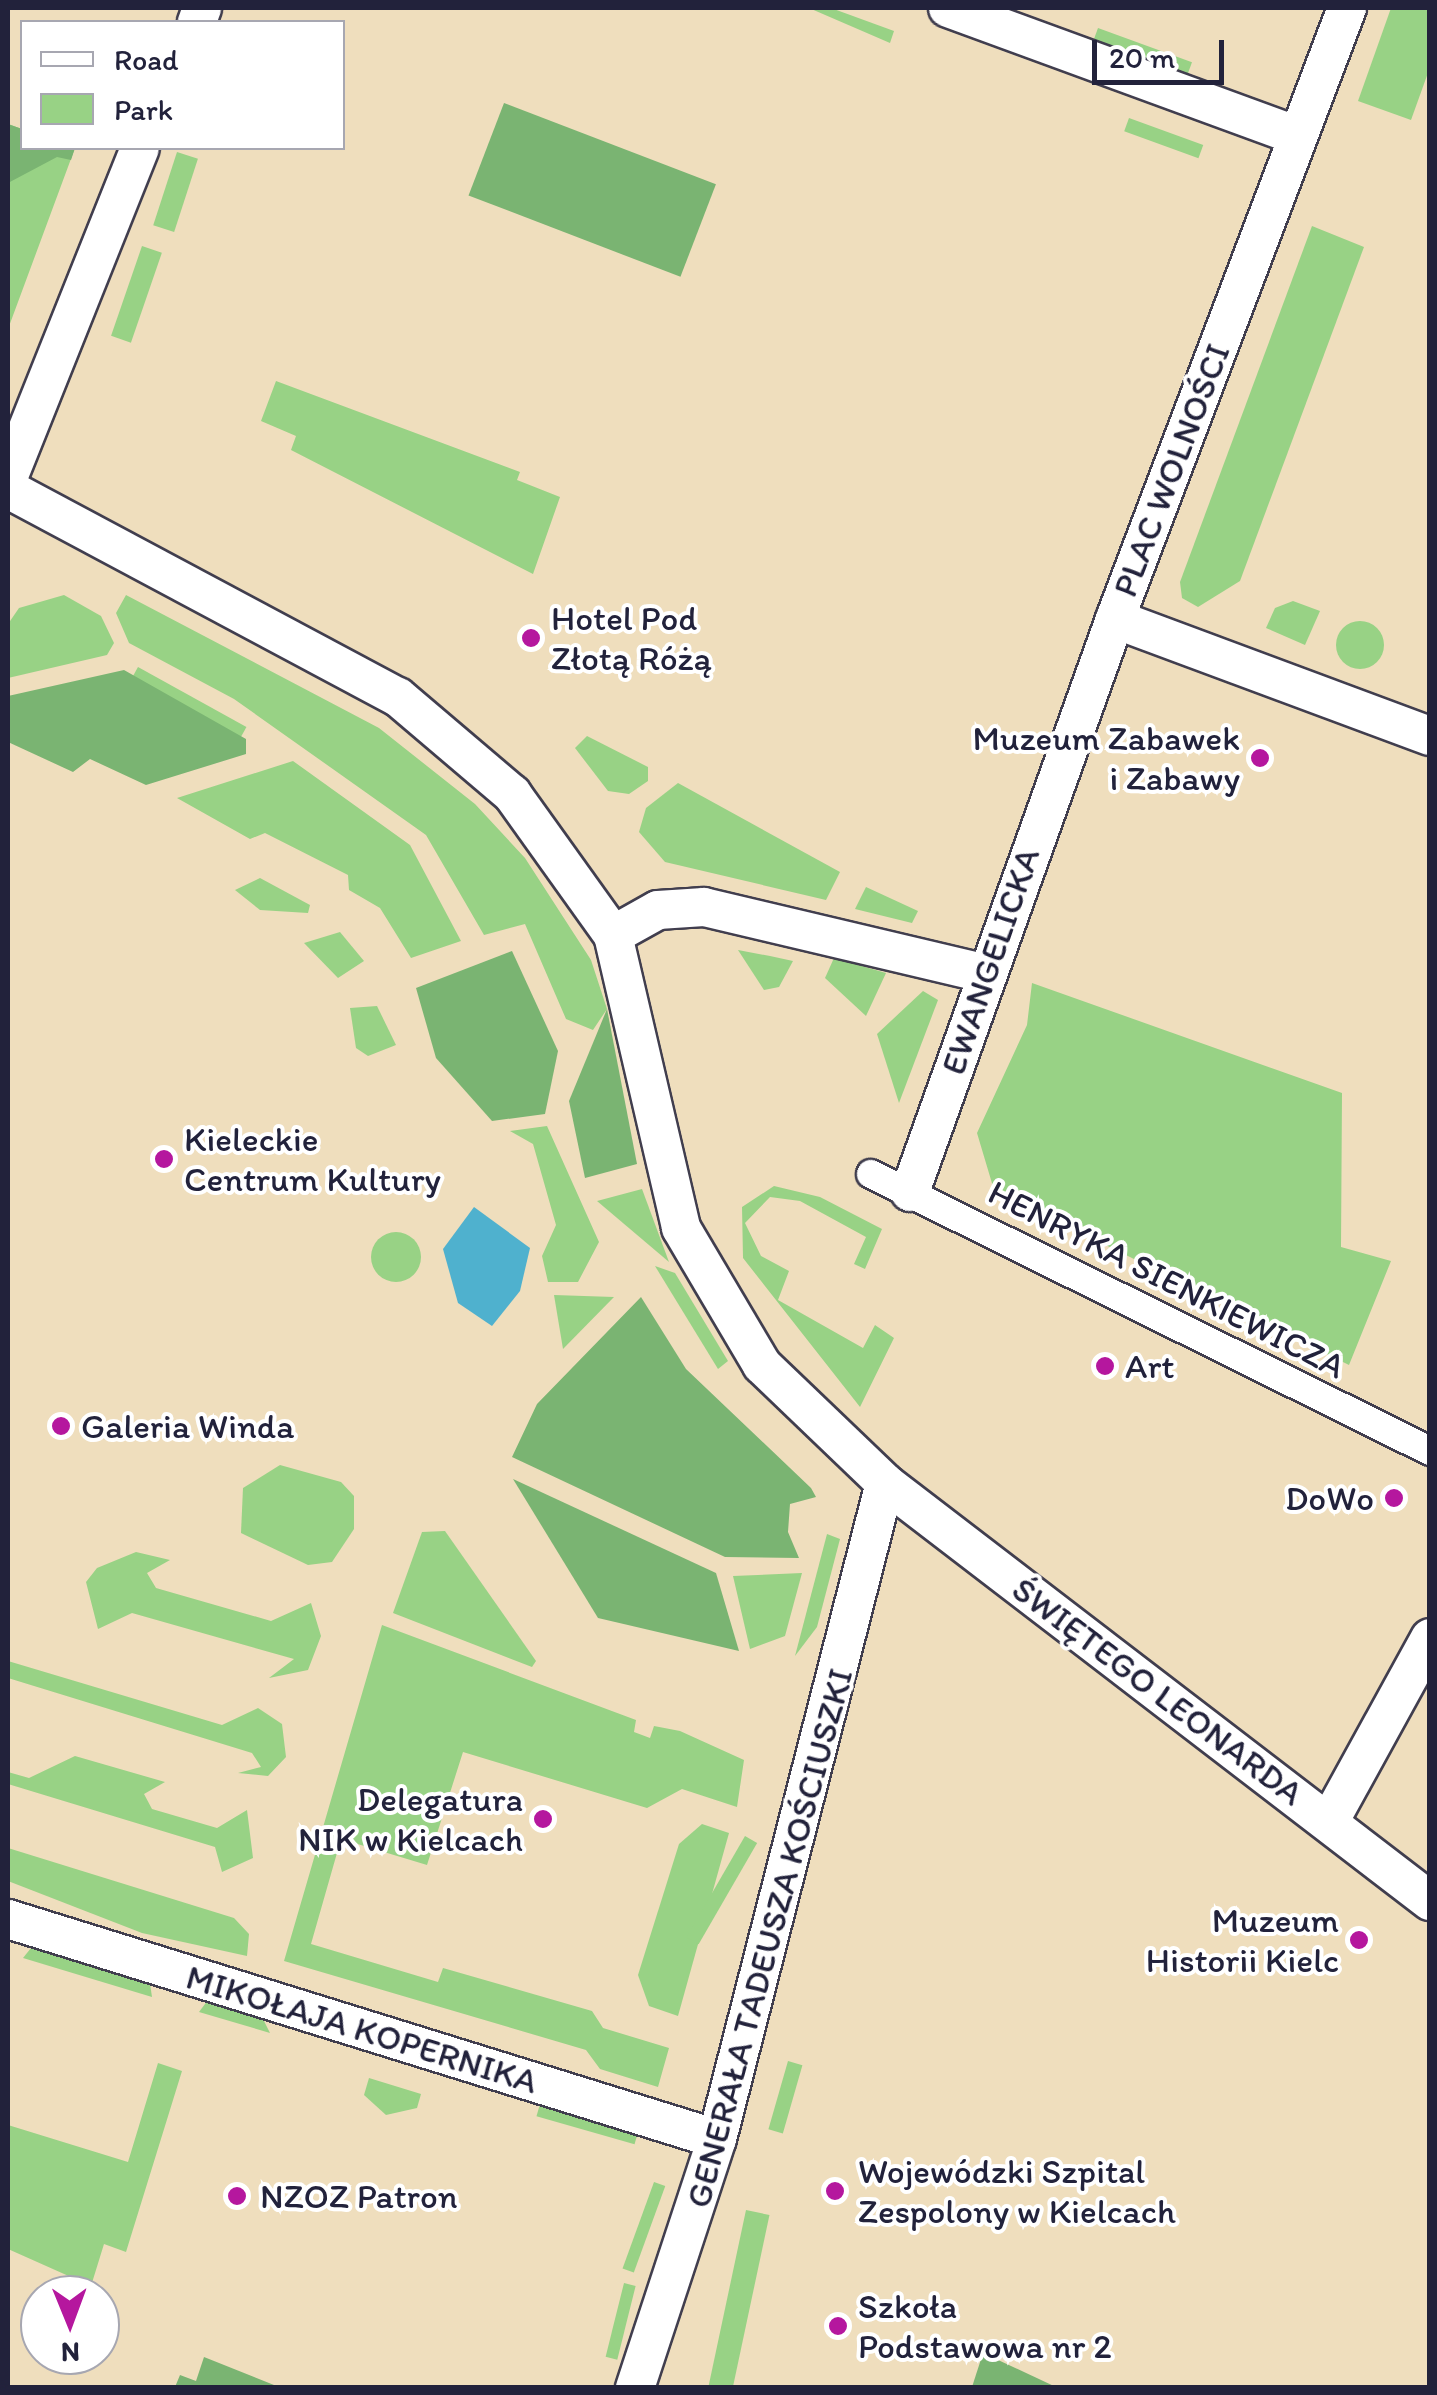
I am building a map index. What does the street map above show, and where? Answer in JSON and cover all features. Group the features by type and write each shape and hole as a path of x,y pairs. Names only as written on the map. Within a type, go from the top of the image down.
{"street":[{"path":"948,8 1297,136"},
{"name":"PLAC WOLNOŚCI","path":"1346,8 1115,618 1430,736"},
{"path":"8,478 139,150"},
{"path":"8,490 398,697 512,794 613,935 658,910 704,907 984,973"},
{"name":"EWANGELICKA","path":"910,1192 984,973 1115,618"},
{"name":"ŚWIĘTEGO LEONARDA","path":"613,935 663,1168 690,1246 762,1365 886,1482 1430,1901"},
{"name":"HENRYKA SIENKIEWICZA","path":"871,1174 1430,1452"},
{"name":"GENERAŁA TADEUSZA KOŚCIUSZKI","path":"635,2388 716,2139 886,1482"},
{"path":"1329,1822 1430,1638"},
{"name":"MIKOŁAJA KOPERNIKA","path":"8,1918 716,2139"}],"green space":[{"path":"809,8 831,8 894,31 890,43"},
{"path":"1391,8 1429,8 1429,70 1411,120 1358,101"},
{"path":"1098,28 1192,62 1188,74 1094,40"},
{"path":"504,103 716,184 680,277 469,195"},
{"path":"1129,118 1203,145 1198,158 1124,131"},
{"path":"8,124 20,128 20,150 74,150 8,329"},
{"path":"8,124 20,128 20,150 74,150 71,160 57,157 8,183"},
{"path":"177,152 198,159 174,232 153,225"},
{"path":"1312,226 1364,247 1240,581 1198,607 1182,598 1180,582"},
{"path":"142,246 162,253 131,343 111,336"},
{"path":"276,381 520,472 517,480 560,497 533,574 291,450 296,436 261,421"},
{"path":"64,595 101,616 114,643 107,655 8,678 8,624 19,608"},
{"path":"126,595 379,728 475,804 525,858 591,960 607,1009 593,1030 566,1019 525,924 484,935 426,835 234,699 129,643 116,613"},
{"path":"1293,601 1320,611 1305,645 1266,628 1275,608"},
{"path":"1360,621 1377,628 1384,645 1377,662 1360,669 1343,662 1336,645 1343,628"},
{"path":"138,667 246,727 240,739 131,679"},
{"path":"124,670 246,739 246,754 146,785 90,759 73,772 8,742 8,696"},
{"path":"587,736 648,767 648,781 629,794 608,791 575,748"},
{"path":"293,761 410,845 461,941 411,958 380,908 349,890 348,875 265,833 250,839 177,798"},
{"path":"678,783 840,872 826,900 665,862 639,832 646,808"},
{"path":"260,878 310,905 308,913 260,910 235,890"},
{"path":"866,887 918,911 912,923 855,909"},
{"path":"340,932 364,961 338,978 304,943"},
{"path":"738,950 793,961 779,987 764,990"},
{"path":"512,951 558,1051 545,1114 492,1121 436,1058 416,988"},
{"path":"834,958 886,973 866,1016 825,978"},
{"path":"1032,983 1342,1093 1341,1247 1391,1261 1349,1365 994,1190 977,1133 1027,1025"},
{"path":"923,991 938,1000 899,1103 877,1034"},
{"path":"377,1006 396,1045 368,1056 356,1048 350,1008"},
{"path":"607,1009 637,1164 585,1178 569,1101"},
{"path":"547,1126 599,1242 578,1282 548,1282 542,1256 556,1225 533,1144 510,1131"},
{"path":"774,1186 820,1197 882,1229 865,1269 854,1264 866,1237 800,1201 770,1197 745,1223 761,1256 789,1271 778,1300 863,1348 875,1325 894,1338 860,1407 743,1258 742,1207"},
{"path":"642,1189 669,1262 597,1201"},
{"path":"396,1232 414,1239 421,1257 414,1275 396,1282 378,1275 371,1257 378,1239"},
{"path":"655,1266 675,1273 728,1361 718,1369"},
{"path":"554,1295 614,1297 563,1349"},
{"path":"641,1297 686,1369 811,1488 816,1497 790,1504 788,1532 799,1558 725,1557 512,1457 537,1404"},
{"path":"280,1465 341,1482 354,1496 354,1529 332,1562 308,1565 241,1533 243,1488"},
{"path":"513,1479 716,1573 739,1651 598,1618"},
{"path":"445,1531 536,1661 532,1667 393,1613 422,1532"},
{"path":"827,1534 840,1539 817,1627 795,1656"},
{"path":"136,1552 170,1560 147,1573 156,1588 271,1621 311,1603 321,1636 308,1670 269,1678 294,1659 132,1613 98,1629 86,1582 97,1568"},
{"path":"802,1573 785,1636 750,1649 733,1576"},
{"path":"382,1625 636,1720 634,1732 650,1738 654,1726 680,1731 744,1760 737,1807 682,1789 647,1808 463,1752 427,1865 341,1839 311,1944 438,1982 443,1968 592,2011 603,2028 669,2048 658,2087 600,2069 586,2050 284,1961"},
{"path":"8,1661 222,1725 258,1708 282,1724 286,1757 268,1776 238,1773 261,1767 252,1753 8,1678"},
{"path":"75,1756 165,1782 144,1794 152,1809 217,1828 247,1810 253,1858 222,1872 215,1847 8,1784 8,1772 29,1778"},
{"path":"702,1824 729,1833 678,2016 649,2006 638,1975 679,1844"},
{"path":"745,1836 757,1843 699,1944 686,1937"},
{"path":"8,1848 234,1918 249,1934 247,1956 142,1933 8,1881"},
{"path":"35,1943 149,1977 152,1997 23,1958"},
{"path":"211,1996 258,2009 270,2033 199,2012"},
{"path":"788,2061 802,2065 783,2133 768,2129"},
{"path":"158,2063 182,2071 126,2252 104,2244 94,2275 66,2275 8,2249 8,2125 128,2162"},
{"path":"369,2078 421,2094 417,2108 386,2115 364,2095"},
{"path":"542,2097 640,2125 635,2144 536,2116"},
{"path":"654,2182 665,2186 634,2273 623,2268"},
{"path":"746,2210 769,2215 733,2388 708,2388"},
{"path":"624,2283 636,2286 617,2360 606,2357"},
{"path":"983,2353 1056,2387 972,2387"},
{"path":"204,2357 279,2387 175,2387 180,2375 196,2381"}],"water":[{"path":"474,1207 530,1248 520,1291 492,1326 458,1303 443,1249"}],"place":[{"name":"Hotel Pod Złotą Różą","path":"531,638"},
{"name":"Muzeum Zabawek i Zabawy","path":"1260,758"},
{"name":"Kieleckie Centrum Kultury","path":"164,1159"},
{"name":"Art","path":"1105,1366"},
{"name":"Galeria Winda","path":"61,1426"},
{"name":"DoWo","path":"1394,1498"},
{"name":"Delegatura NIK w Kielcach","path":"543,1819"},
{"name":"Muzeum Historii Kielc","path":"1359,1940"},
{"name":"Wojewódzki Szpital Zespolony w Kielcach","path":"835,2191"},
{"name":"NZOZ Patron","path":"237,2196"},
{"name":"Szkoła Podstawowa nr 2","path":"838,2326"}]}
